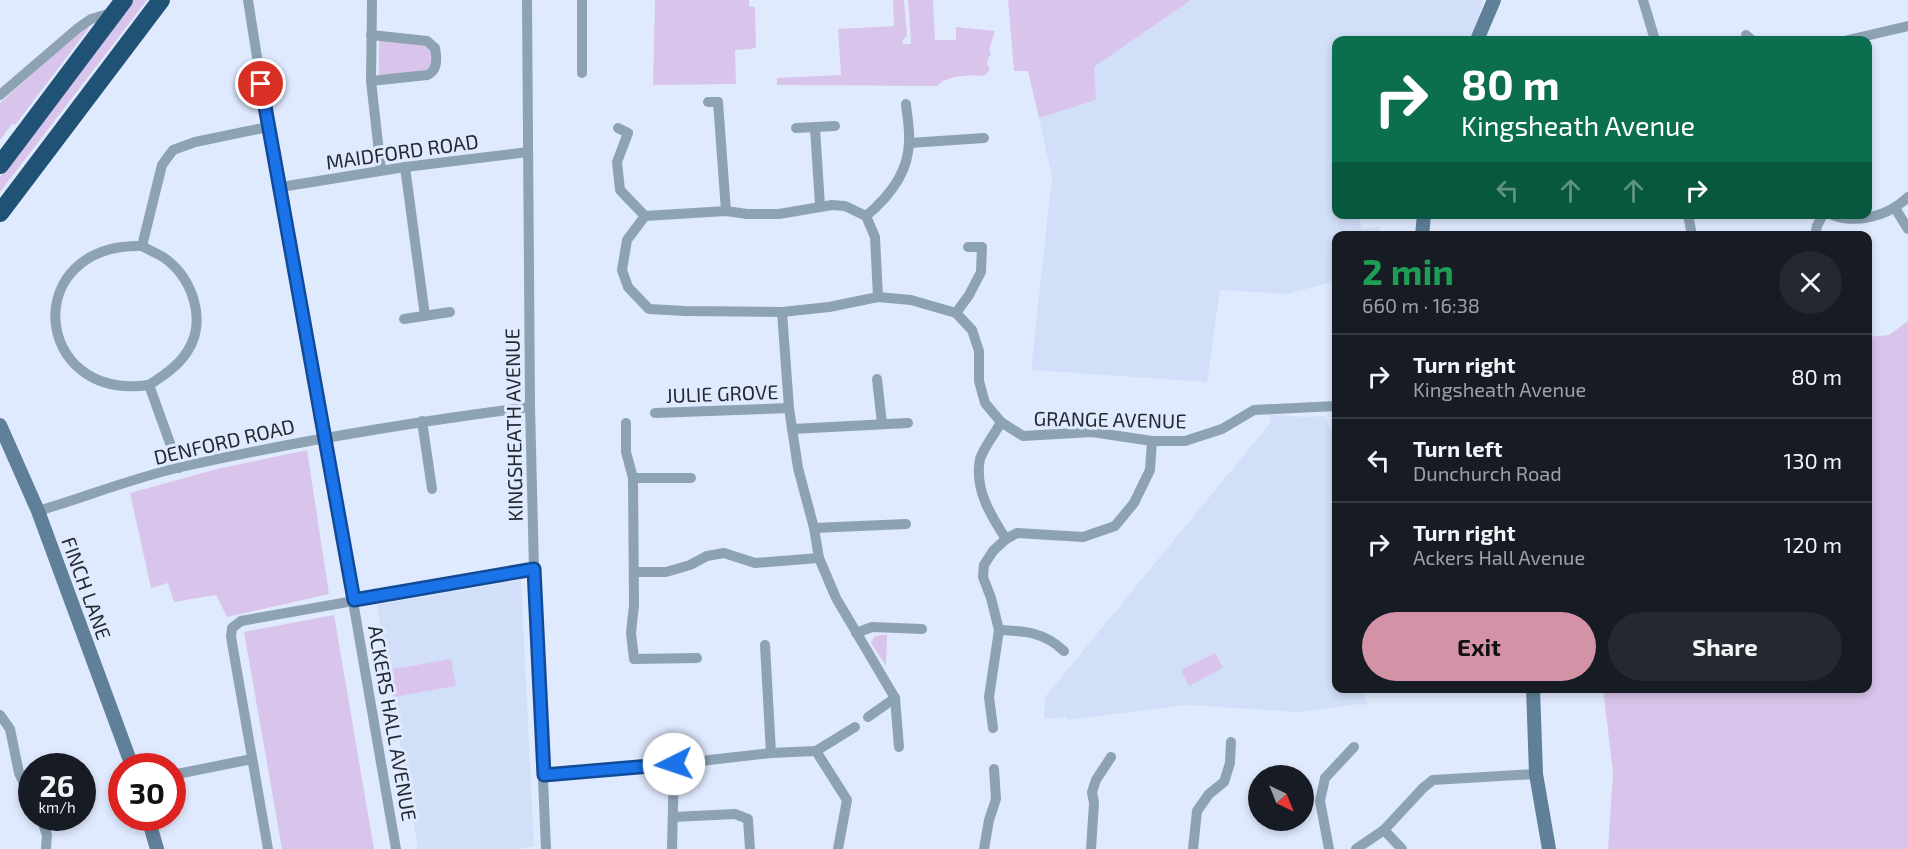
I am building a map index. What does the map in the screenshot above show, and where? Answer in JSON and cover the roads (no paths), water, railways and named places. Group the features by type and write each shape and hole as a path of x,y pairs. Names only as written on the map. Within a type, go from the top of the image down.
{"highway":[{"path":"2,209 161,0"},
{"path":"0,165 119,6"}],"street":[{"name":"ACKERS HALL AVENUE","path":"248,0 268,127 281,186 396,849"},
{"path":"372,0 371,81 381,170"},
{"name":"KINGSHEATH AVENUE","path":"528,0 530,407 534,569 546,849"},
{"path":"582,0 582,73"},
{"path":"1643,0 1653,36"},
{"path":"1479,36 1494,1"},
{"path":"0,95 78,28 119,6"},
{"path":"1865,36 1908,26"},
{"path":"371,35 427,41 436,52 435,68 432,73 371,81"},
{"path":"708,102 718,102 726,211"},
{"path":"866,216 884,201 901,177 910,143 906,104"},
{"path":"796,128 835,126"},
{"path":"142,246 162,165 172,150 195,142 268,127"},
{"path":"618,128 628,133 617,162 620,190 645,216"},
{"path":"815,128 820,206"},
{"path":"910,143 984,138"},
{"name":"MAIDFORD ROAD","path":"281,186 381,170 528,152"},
{"path":"405,167 425,316"},
{"path":"1872,217 1895,208 1908,197"},
{"path":"878,297 875,237 866,216 845,206 820,206 779,214 747,214 726,211 645,216 627,240 622,270 628,287 649,309 782,312 830,307 878,297 911,300 956,313 981,272 982,248 968,247"},
{"path":"1895,208 1908,229"},
{"path":"121,246 142,246 163,258 188,284 197,314 196,331 189,350 179,363 149,385 132,388 82,372 66,355 58,338 54,314 59,290 74,268 99,252 121,246"},
{"path":"404,319 450,312"},
{"path":"782,312 792,429 798,468 814,528 819,558 836,598 895,698 899,747"},
{"name":"GRANGE AVENUE","path":"956,313 972,330 979,351 979,381 985,403 1001,422 1023,436 1092,432 1152,441 1185,441 1222,429 1254,410 1332,406"},
{"path":"877,379 882,424"},
{"path":"149,385 179,468"},
{"name":"DENFORD ROAD","path":"38,511 179,468 422,421 530,407"},
{"name":"JULIE GROVE","path":"655,413 789,408"},
{"path":"422,421 432,489"},
{"path":"1001,422 980,459 980,485 988,512 1006,539"},
{"path":"626,423 626,452 633,478 634,605 631,633 634,659 697,658"},
{"path":"792,429 908,423"},
{"name":"FINCH LANE","path":"0,425 5,448 38,511 127,753"},
{"path":"993,729 989,697 999,630 983,577 984,565 993,551 1017,532 1083,537 1114,526 1134,503 1150,470 1152,441"},
{"path":"633,478 691,478"},
{"path":"814,528 906,524"},
{"path":"634,573 666,572 690,565 707,556 724,553 755,563 819,558"},
{"path":"268,849 231,638 232,628 241,621 534,569"},
{"path":"856,633 872,627 922,629"},
{"path":"999,630 1026,631 1052,640 1064,651"},
{"path":"765,645 771,753"},
{"path":"1533,693 1536,774 1549,849"},
{"path":"868,717 895,698"},
{"path":"0,715 10,729 18,768"},
{"path":"544,775 771,753 816,751 855,727"},
{"path":"1192,849 1197,811 1209,794 1224,782 1230,763 1231,742"},
{"path":"1329,849 1320,801 1325,778 1354,747"},
{"path":"816,751 847,800 838,849"},
{"path":"1091,849 1094,803 1092,792 1096,780 1111,757"},
{"path":"186,772 252,759"},
{"path":"672,849 674,764"},
{"path":"984,849 989,820 996,799 994,769"},
{"path":"1356,849 1384,830 1433,780 1536,774"},
{"path":"673,817 735,814 748,819 750,849"},
{"path":"1384,830 1402,849"},
{"path":"46,831 46,849"},
{"path":"152,831 157,849"}]}
